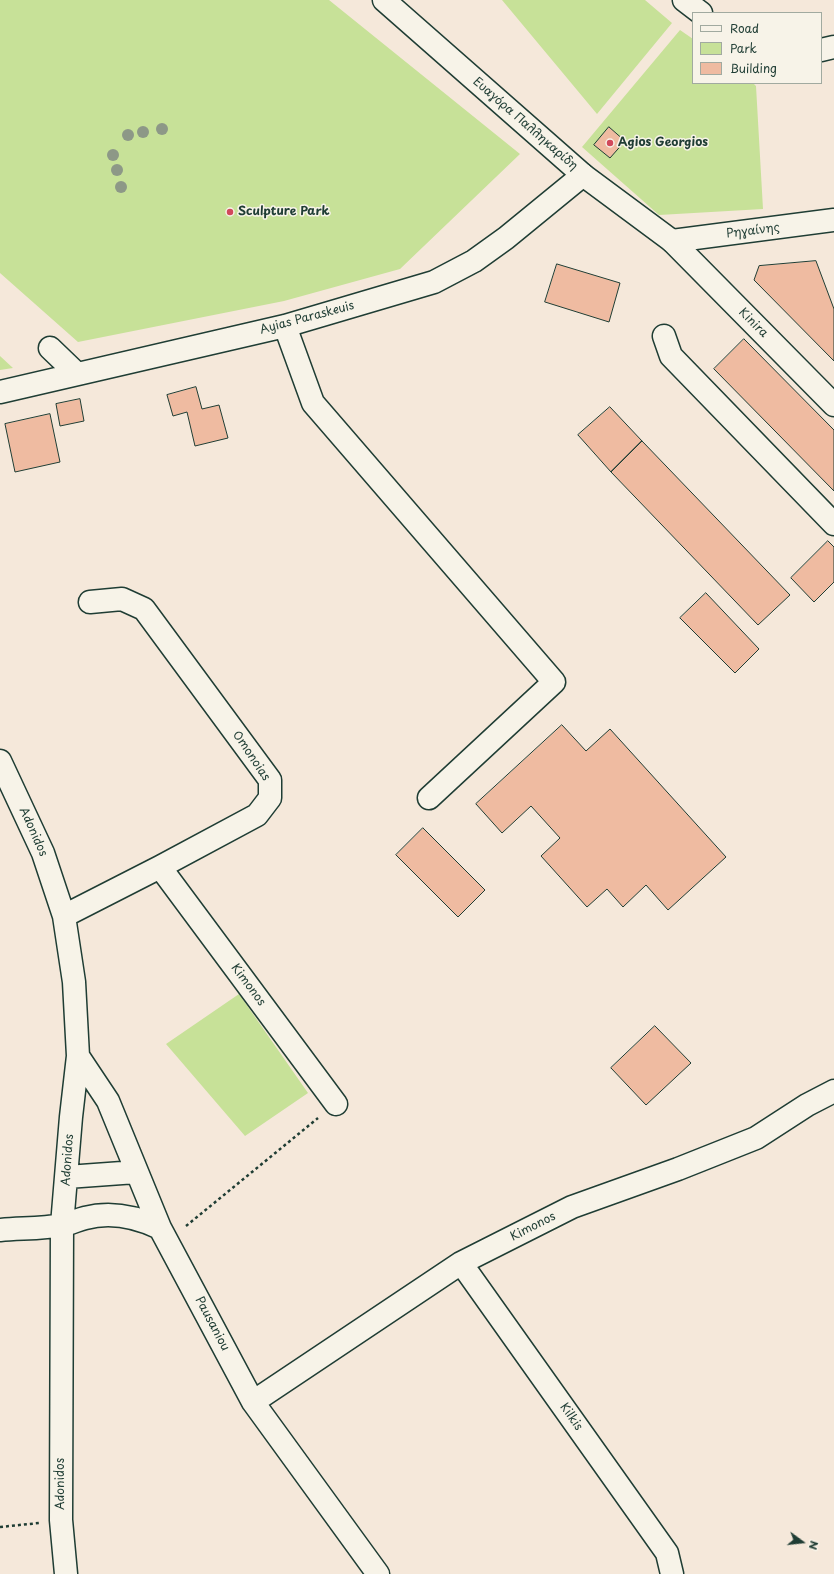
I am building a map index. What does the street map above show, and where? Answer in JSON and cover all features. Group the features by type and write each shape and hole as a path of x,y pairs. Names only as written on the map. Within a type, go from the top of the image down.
{"street":[{"name":"Ευαγόρα Παλληκαρίδη","path":"384,0 583,175 672,241"},
{"path":"684,0 699,12"},
{"path":"822,50 834,47"},
{"name":"Ayias Paraskeuis","path":"0,392 76,373 285,326 434,282 474,261 506,238 583,175"},
{"name":"Ρηγαίνης","path":"672,241 834,220"},
{"name":"Kinira","path":"672,241 834,405"},
{"path":"285,326 313,404 554,682 429,798"},
{"path":"664,336 671,356 834,524"},
{"path":"50,348 76,373"},
{"name":"Omonoias","path":"64,916 258,815 270,798 270,780 144,609 122,599 90,602"},
{"name":"Adonidos","path":"0,761 43,853 64,916 74,982 78,1056 71,1117 62,1225 61,1520 66,1574"},
{"name":"Kimonos","path":"160,867 336,1104"},
{"name":"Pausaniou","path":"78,1056 108,1101 136,1172 164,1235 253,1402 378,1574"},
{"name":"Kimonos","path":"253,1402 461,1264 572,1207 678,1169 756,1138 807,1105 834,1091"},
{"path":"67,1177 136,1172"},
{"path":"0,1230 62,1225 86,1217 101,1215 126,1216 137,1219 164,1235"},
{"name":"Kilkis","path":"461,1264 667,1552 672,1574"}],"path":[{"path":"164,1235 336,1104"},
{"path":"0,1527 61,1520"}],"green space":[{"name":"Sculpture Park","path":"0,0 329,0 520,154 400,269 284,301 78,342 0,273"},
{"path":"502,0 645,0 672,23 597,114"},
{"path":"680,30 692,38 692,84 754,84 756,86 763,209 659,215 582,147"},
{"path":"0,356 13,368 0,370"},
{"path":"239,994 308,1093 245,1136 166,1044"}],"building":[{"name":"Agios Georgios","path":"609,127 625,141 610,158 594,145"},
{"path":"816,261 834,309 834,361 754,280 759,266"},
{"path":"557,264 620,283 609,322 545,302"},
{"path":"744,339 834,430 834,491 714,369"},
{"path":"196,387 202,409 219,405 228,438 195,446 187,412 173,416 167,395"},
{"path":"80,399 84,421 60,426 56,404"},
{"path":"610,407 642,441 611,472 578,435"},
{"path":"50,414 60,462 15,472 5,424"},
{"path":"642,441 790,595 758,625 611,472"},
{"path":"828,541 834,547 834,582 814,602 791,578"},
{"path":"706,593 759,649 735,673 680,618"},
{"path":"562,725 586,751 610,729 726,857 668,910 646,885 623,907 607,889 587,907 541,856 560,838 531,806 502,833 476,804"},
{"path":"423,828 485,890 458,917 396,855"},
{"path":"655,1026 691,1063 646,1105 611,1068"}],"place":[{"name":"Agios Georgios","path":"610,143"},
{"name":"Sculpture Park","path":"230,212"}]}
